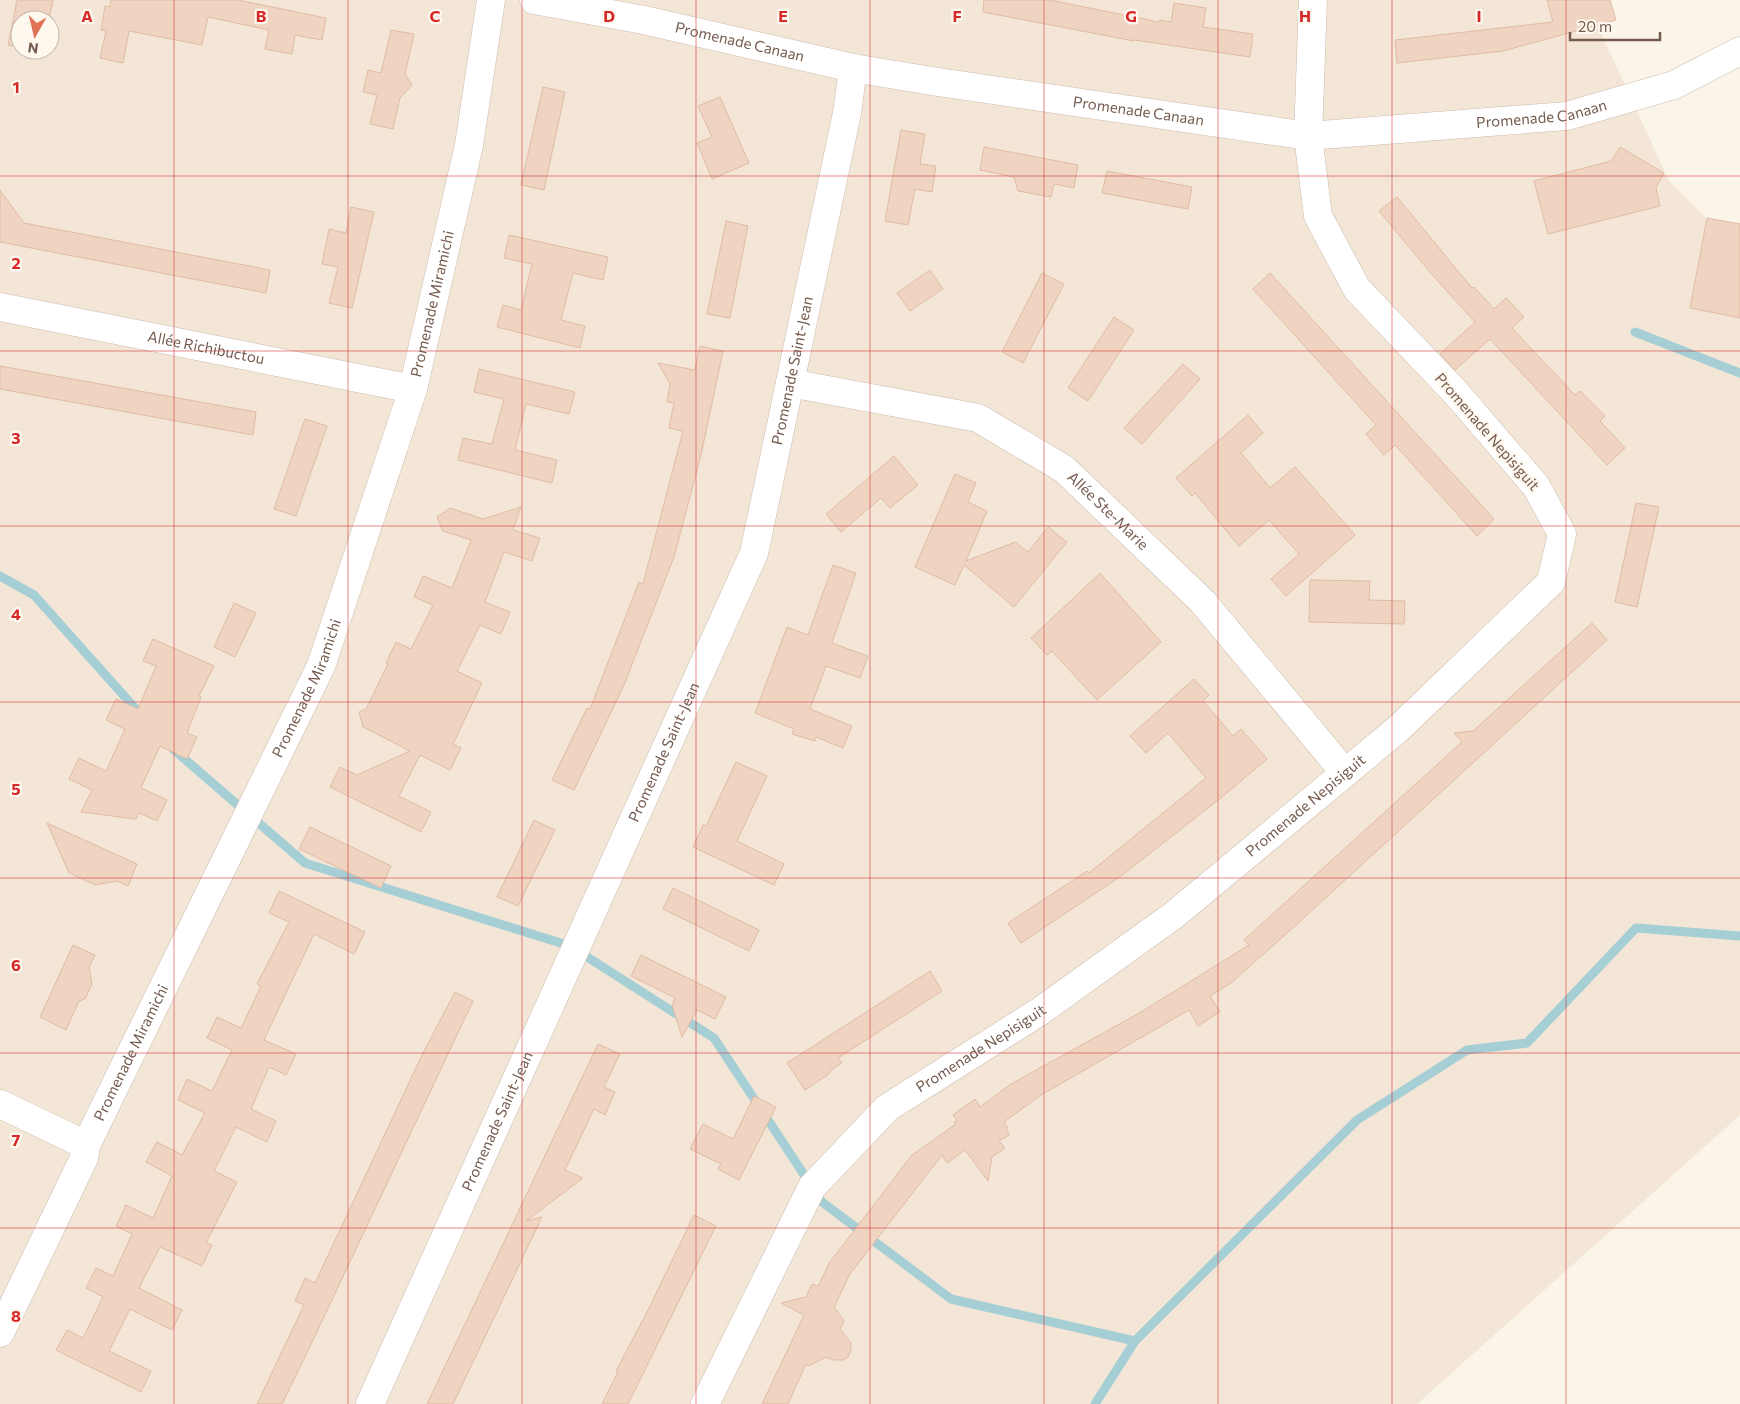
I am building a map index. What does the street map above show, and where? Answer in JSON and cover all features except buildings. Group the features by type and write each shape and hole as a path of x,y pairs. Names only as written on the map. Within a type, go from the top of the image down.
{"street":[{"name":"Promenade Miramichi","path":"0,1333 84,1158 86,1145 320,666 413,389 469,145 491,0"},
{"name":"Promenade Canaan","path":"534,0 644,20 853,68 1308,136 1567,116 1674,85 1740,51"},
{"name":"Promenade Nepisiguit","path":"705,1404 812,1187 887,1108 1039,1012 1174,915 1398,729 1551,582 1562,534 1536,486 1456,393 1357,288 1318,216 1308,136 1313,0"},
{"name":"Promenade Saint-Jean","path":"370,1404 754,553 847,113 853,68"},
{"name":"Allée Richibuctou","path":"0,307 413,389"},
{"name":"Allée Ste-Marie","path":"790,383 978,418 1064,469 1203,602 1345,773"},
{"path":"0,1104 86,1145"}],"shaded area":[{"path":"0,0 1586,0 1669,181 1740,252 1740,1115 1417,1404 0,1404"}],"waterway":[{"path":"1635,332 1740,373"},
{"path":"0,576 34,595 142,716"},
{"path":"173,749 305,863 570,946 714,1038 822,1202 951,1299 1135,1341"},
{"path":"1095,1404 1135,1341 1357,1120 1467,1050 1527,1043 1636,928 1740,936"}]}
